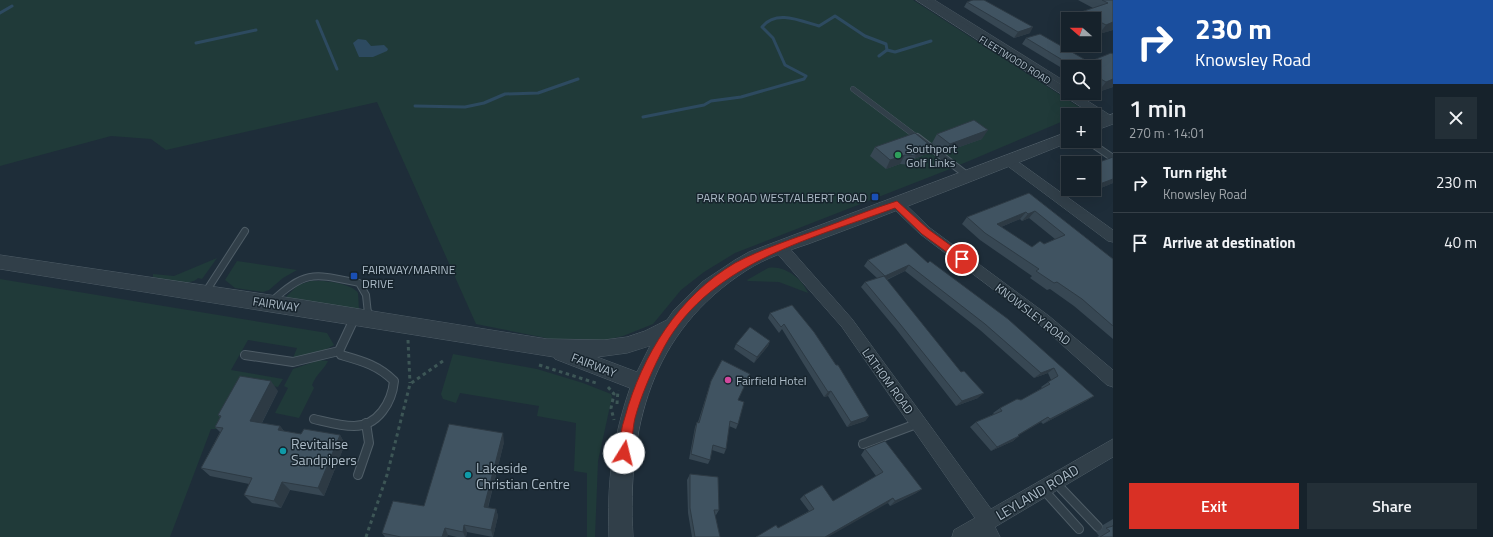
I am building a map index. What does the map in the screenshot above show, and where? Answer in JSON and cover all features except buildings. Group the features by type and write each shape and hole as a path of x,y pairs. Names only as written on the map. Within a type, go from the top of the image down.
{"street":[{"name":"FLEETWOOD ROAD","path":"921,0 1061,86"},
{"name":"FLEETWOOD ROAD","path":"1083,100 1112,120"},
{"path":"1101,124 1112,120"},
{"path":"621,537 620,485 629,419 641,383 656,352 673,326 695,299 724,275 750,260 780,247 897,204 1061,140"},
{"path":"1009,161 1113,237"},
{"name":"KNOWSLEY ROAD","path":"897,204 925,231 1044,320 1113,380"},
{"name":"LATHOM ROAD","path":"780,247 847,323 919,423 987,528"},
{"name":"FAIRWAY","path":"1,263 24,264 407,325 543,356 641,383"},
{"name":"FAIRWAY","path":"543,356 600,350 627,345 651,337 673,326"},
{"name":"LEYLAND ROAD","path":"961,537 987,528 1048,485 1113,447"}],"lane":[{"path":"930,0 1061,85"},
{"path":"853,88 968,176"},
{"path":"1098,148 1113,158"},
{"path":"205,293 245,231"},
{"path":"245,354 293,362 339,351 362,318 366,293 363,286 359,283 313,274 295,279 270,303"},
{"path":"314,419 357,426 375,418 391,399 394,381 374,364 341,355 339,351"},
{"path":"358,475 370,440 370,432 366,423"},
{"path":"863,444 919,423"},
{"path":"1048,485 1098,528"},
{"path":"1048,485 1079,529"}],"path":[{"path":"366,537 387,475 410,384 407,325"},
{"path":"543,356 600,385"},
{"path":"410,384 443,362"},
{"path":"604,386 609,388 614,394 610,408 614,420"}],"green space":[{"path":"0,0 913,0 1061,95 1061,100 1068,100 1080,108 1061,108 1061,122 950,169 735,253 704,272 681,290 653,324 623,336 602,341 561,341 476,324 377,102 166,150 151,139 111,136 0,166"},
{"path":"217,258 202,279 198,278 194,281 183,283 153,277 153,274 174,276"},
{"path":"237,261 297,270 283,278 269,290 263,292 235,288 225,280"},
{"path":"768,268 780,269 792,274 801,282 808,293 779,282 747,280"},
{"path":"0,279 327,333 334,345 325,350 293,358 297,348 248,340 231,370 283,379 278,387 246,382 220,429 211,429 170,537 0,537"},
{"path":"311,281 336,283 354,290 358,293 359,310 285,298 298,285"},
{"path":"453,354 537,369 583,383 611,394 612,397 598,461 595,537 587,537 587,473 574,471 576,423 537,416 539,406 460,393 456,403 443,399 441,394"},
{"path":"320,360 328,361 314,381 312,385 314,388 299,418 275,413 288,388 284,386 293,369"}],"water":[{"path":"358,39 366,40 371,46 384,45 388,49 387,51 373,57 359,57 353,43"}],"waterway":[{"path":"0,13 12,6"},
{"path":"643,117 704,105 711,101 741,97 804,79 806,76 785,65 773,38 762,27 768,22 781,17 797,19 819,26 835,16 865,36 886,44 887,50"},
{"path":"317,21 337,69"},
{"path":"196,43 256,30"},
{"path":"887,50 895,52 931,41"},
{"path":"879,56 887,50"},
{"path":"415,106 465,107 484,103 505,94 538,93 578,79"}],"place":[{"name":"Southport Golf Links","path":"898,155"},
{"name":"PARK ROAD WEST/ALBERT ROAD","path":"875,197"},
{"name":"FAIRWAY/MARINE DRIVE","path":"354,276"},
{"name":"Fairfield Hotel","path":"728,380"},
{"name":"Revitalise Sandpipers","path":"283,451"},
{"name":"Lakeside Christian Centre","path":"468,475"}],"route":[{"path":"624,453 629,419 635,399 656,352 682,313 695,299 724,275 740,265 780,247 897,204 925,231 962,259"}]}
